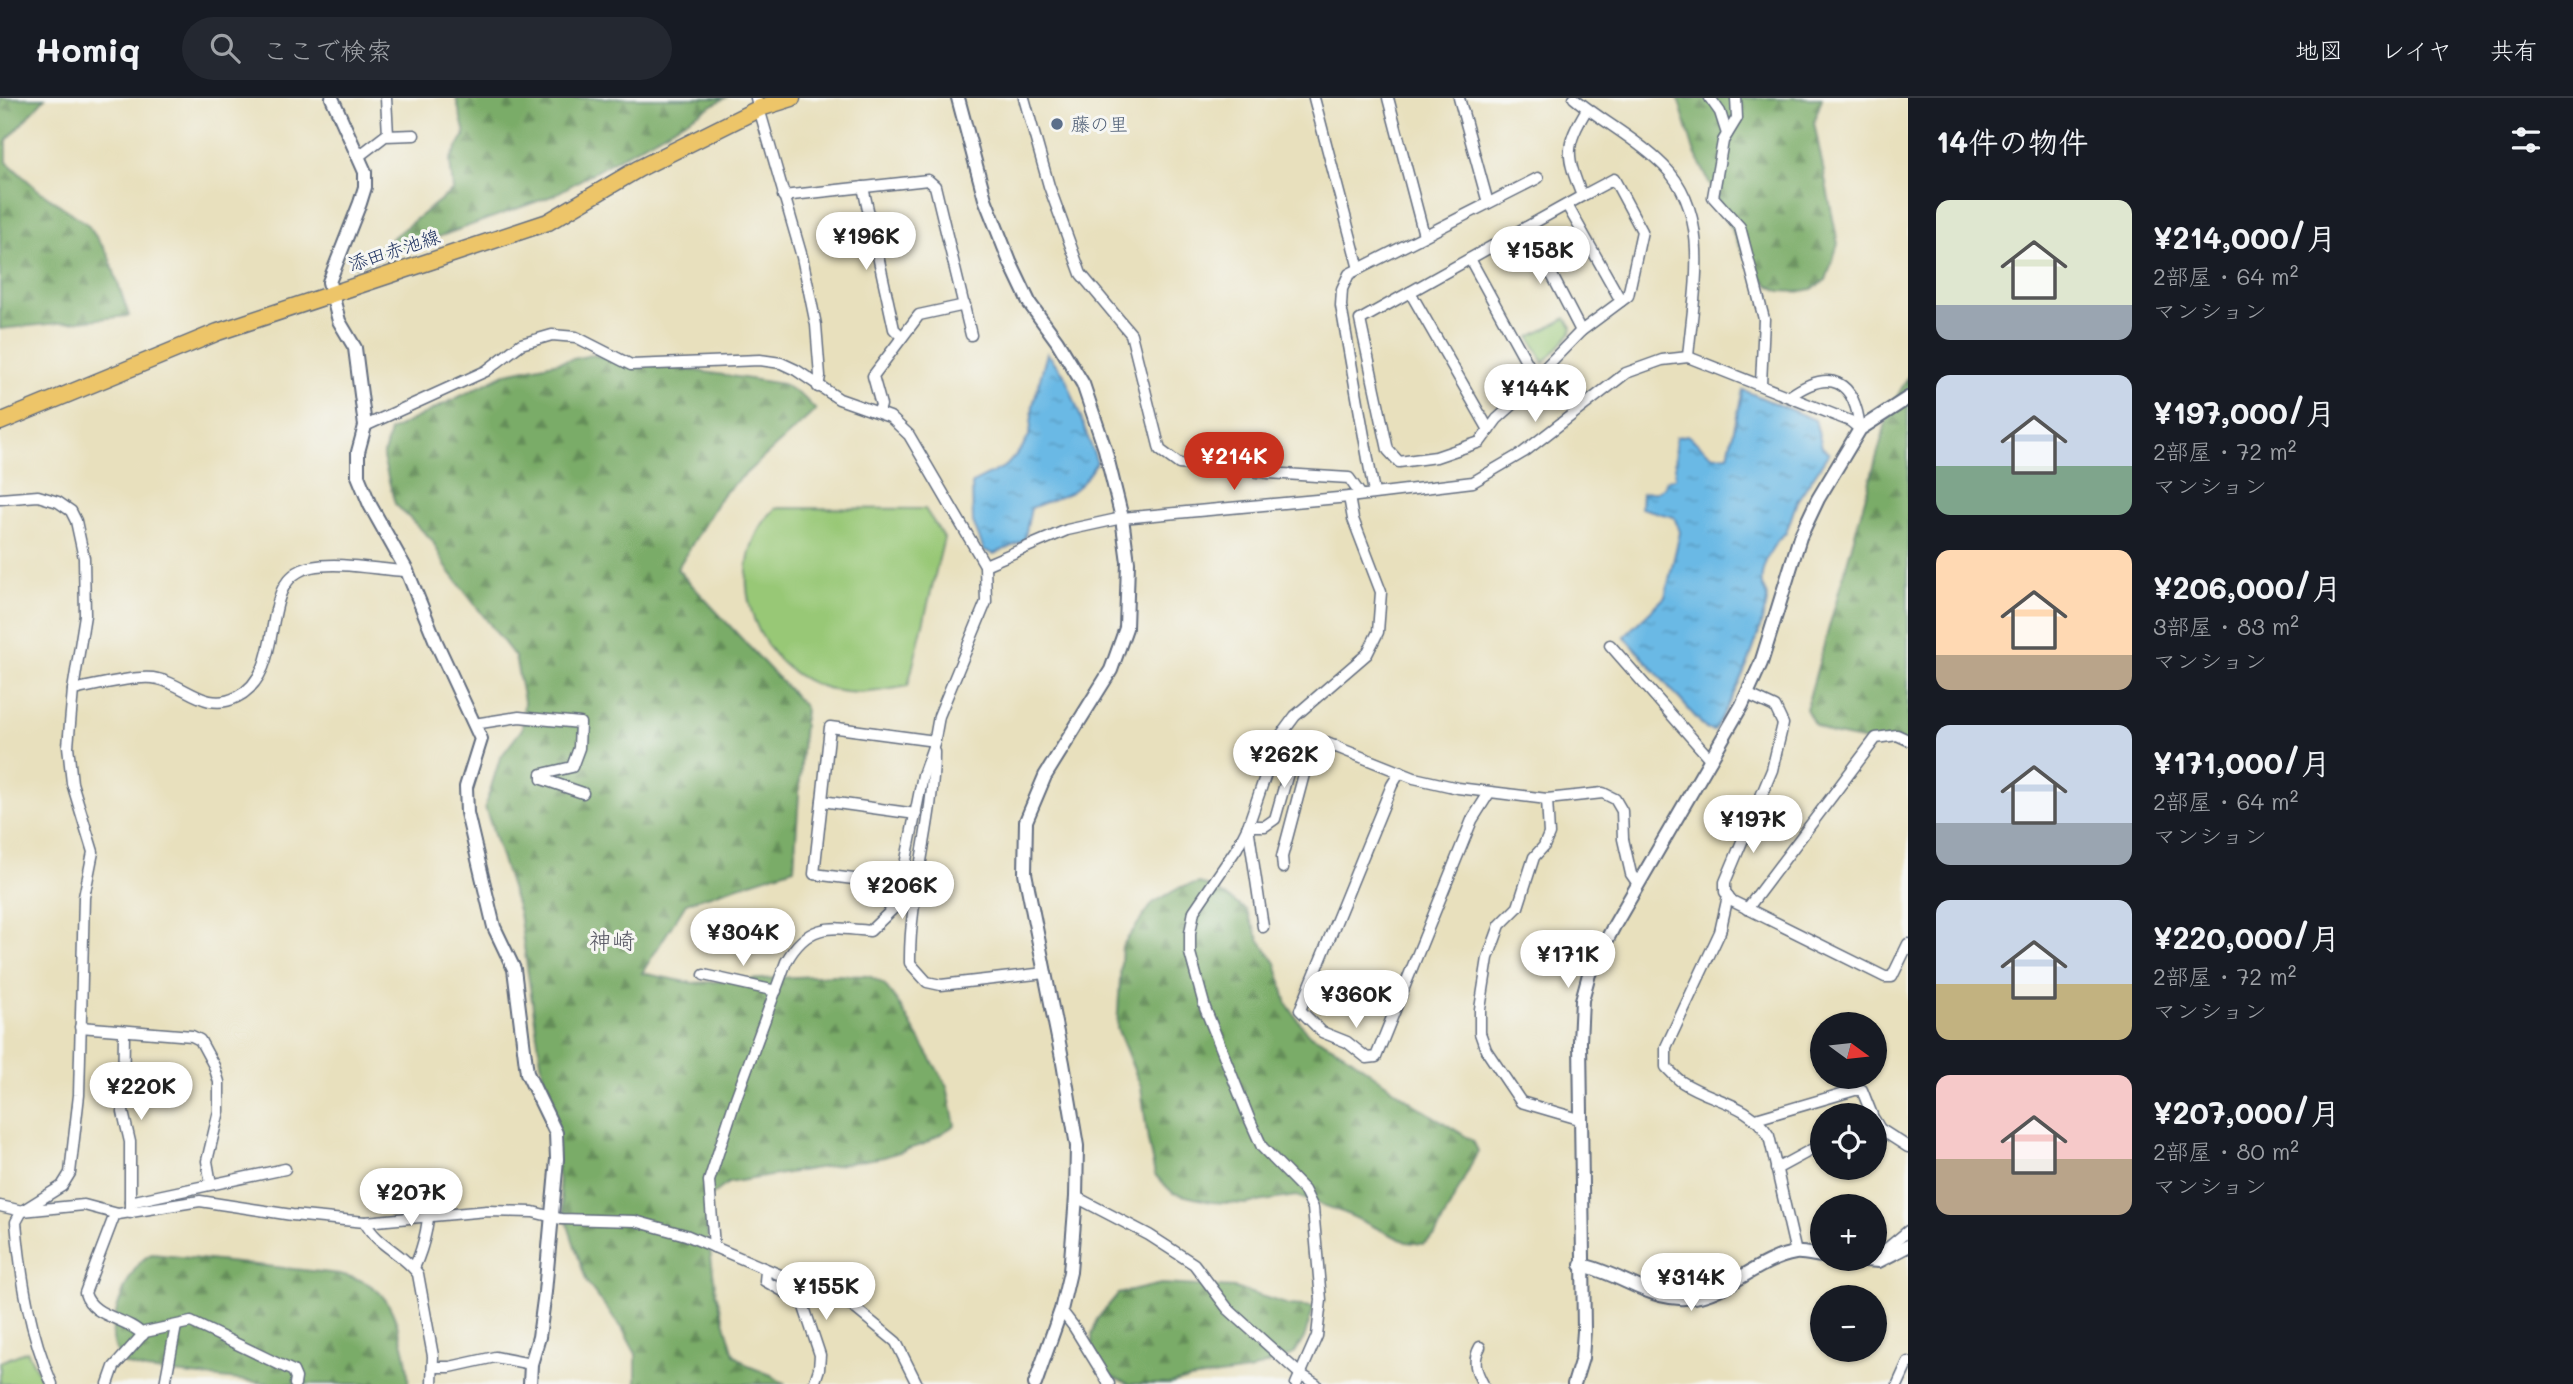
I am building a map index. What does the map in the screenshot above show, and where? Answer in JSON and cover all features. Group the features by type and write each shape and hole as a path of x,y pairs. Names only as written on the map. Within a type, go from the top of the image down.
{"main road":[{"name":"添田赤池線","path":"0,422 218,332 548,222 758,103 792,98"}],"street":[{"path":"332,98 365,172 365,187 329,282 339,321 355,348 365,425 358,452 358,476 370,505 407,571 481,739 466,786 467,813 494,927 514,969 527,1073 556,1133 557,1159 545,1292 539,1337 531,1364 530,1384"},
{"path":"386,98 388,135"},
{"path":"958,98 985,199 1010,262 1030,304 1083,384 1105,449 1122,518 1128,562 1126,628 1111,670 1045,776 1026,821 1025,873 1077,1146 1070,1272 1061,1310 1035,1384"},
{"path":"1024,98 1049,186 1081,274 1131,334 1160,450 1179,464 1349,478 1361,495"},
{"path":"1388,98 1424,235"},
{"path":"1459,98 1488,203"},
{"path":"1574,98 1625,133 1665,168 1683,192 1694,219 1696,257 1688,357"},
{"path":"1710,98 1720,112 1727,135"},
{"path":"1736,98 1737,118 1724,141 1713,197 1740,227 1764,319 1761,384"},
{"path":"1317,99 1359,268"},
{"path":"758,103 802,257 816,325 820,376 818,387"},
{"path":"1582,196 1571,168 1569,150 1573,133 1587,109"},
{"path":"359,156 388,135 414,135"},
{"path":"1374,493 1341,297 1349,274 1538,178"},
{"path":"1614,179 1642,231 1628,296 1581,331 1527,392 1497,419 1480,442 1436,457 1399,462 1388,450 1360,320 1567,205 1614,179"},
{"path":"783,197 928,180 935,186 971,335"},
{"path":"863,187 894,330 902,337"},
{"path":"1567,205 1621,301"},
{"path":"1527,227 1581,331"},
{"path":"1470,259 1536,379"},
{"path":"1410,292 1489,430"},
{"path":"879,412 881,405 873,376 919,314 965,305"},
{"path":"365,425 486,371 521,344 552,335 576,337 631,365 760,360 781,363 839,399 890,417 909,435 985,565 986,602 939,716 934,778 915,894 910,963 916,973 927,982 941,985 1045,973"},
{"path":"985,565 1067,530 1122,518 1349,497 1473,482 1524,452 1626,373 1662,360 1688,357 1850,421 1860,429"},
{"path":"1354,380 1372,377"},
{"path":"1790,396 1822,380 1832,380 1843,385 1851,394 1859,413 1860,429"},
{"path":"1574,1384 1582,1358 1584,1331 1579,1119 1582,1000 1590,974 1638,884 1711,761 1747,694 1761,663 1800,537 1818,499 1860,429 1908,398"},
{"path":"0,499 28,495 58,502 71,512 76,521 84,558 85,615 68,746 72,783 93,852 84,897 79,1095 70,1173 62,1186 22,1211 16,1222 25,1302 52,1384"},
{"path":"1298,1379 1317,1336 1321,1300 1313,1209 1304,1190 1262,1147 1205,1008 1190,953 1194,911 1237,848 1248,826 1278,739 1296,716 1367,654 1378,632 1381,592 1353,519 1349,497"},
{"path":"74,690 149,677 173,684 211,703 237,698 254,684 265,669 278,604 283,588 294,575 308,567 326,565 407,571"},
{"path":"1610,645 1711,761"},
{"path":"1747,694 1776,707 1783,724 1768,782 1725,881 1725,892 1732,901 1747,909 1885,977 1892,977 1908,944"},
{"path":"474,724 519,717 580,723 579,748 572,767 542,774 542,779 583,793"},
{"path":"901,885 814,874 830,727 935,743"},
{"path":"1747,909 1876,738 1897,735 1908,740"},
{"path":"1248,826 1265,826 1275,819 1292,759 1298,748 1319,740 1400,772 1458,788 1548,799 1603,793 1615,799 1622,811 1623,839 1631,874 1638,884"},
{"path":"715,1247 709,1181 736,1098 794,947 825,927 870,931 897,905 923,775 935,743"},
{"path":"1283,868 1282,857 1308,760 1336,746"},
{"path":"1400,772 1392,785 1300,1010 1322,1032 1347,1042 1367,1058 1376,1057 1472,820 1489,793"},
{"path":"1548,799 1549,834 1544,846 1534,856 1518,907 1500,925 1488,958 1480,1009 1480,1033 1486,1050 1521,1102 1579,1119"},
{"path":"822,801 916,814"},
{"path":"1248,826 1263,927"},
{"path":"1728,896 1720,932 1666,1047 1666,1067 1681,1082 1756,1119 1769,1136 1796,1253"},
{"path":"704,975 776,990"},
{"path":"80,1027 192,1036 200,1040 219,1082 219,1111 207,1161 211,1184"},
{"path":"124,1031 123,1112 131,1142 130,1208"},
{"path":"1811,1103 1855,1090 1862,1090 1867,1103"},
{"path":"1756,1119 1810,1103"},
{"path":"1887,1134 1908,1147"},
{"path":"1776,1169 1810,1151"},
{"path":"0,1206 22,1211 84,1205 115,1214 211,1184 285,1169"},
{"path":"414,1268 429,1216 429,1192"},
{"path":"1076,1197 1149,1235 1194,1264 1227,1309 1298,1379 1316,1384"},
{"path":"130,1208 200,1201 292,1215 365,1222 487,1212 533,1212 561,1219 635,1221 660,1226 851,1305 897,1342 917,1384"},
{"path":"115,1214 85,1293 87,1302 94,1308 128,1323 143,1335"},
{"path":"365,1222 370,1233 418,1273 433,1367 432,1384"},
{"path":"1887,1248 1908,1231"},
{"path":"1887,1256 1908,1246"},
{"path":"1581,1265 1600,1269 1644,1292 1667,1298 1700,1296 1773,1260 1796,1253 1810,1255"},
{"path":"766,1270 765,1281 799,1300 804,1307 820,1355 814,1384"},
{"path":"1061,1310 1109,1384"},
{"path":"108,1384 114,1367 145,1332 191,1322 293,1371 295,1384"},
{"path":"165,1384 176,1326"},
{"path":"1480,1347 1475,1354 1474,1365 1483,1384"},
{"path":"433,1367 450,1367 495,1356 531,1364"},
{"path":"1898,1384 1908,1362"}],"green space":[{"path":"0,98 45,98 7,140 7,162 37,189 87,224 108,254 129,316 0,329"},
{"path":"456,98 725,98 552,196 355,267 453,190 450,160 465,134"},
{"path":"1678,98 1822,98 1814,122 1838,244 1826,280 1812,289 1780,291 1769,285 1753,268 1739,245 1694,151"},
{"path":"1566,318 1572,327 1571,333 1544,363 1530,337"},
{"path":"592,355 783,384 803,397 816,410 722,495 677,569 805,707 794,868 686,903 642,973 692,983 833,975 869,976 884,984 897,1001 947,1086 955,1125 924,1144 884,1157 728,1183 711,1196 705,1215 716,1293 734,1354 748,1366 771,1375 784,1384 636,1384 636,1354 622,1328 587,1283 563,1210 519,913 485,807 500,758 522,729 524,701 515,657 446,567 432,540 395,504 383,458 390,431 507,373"},
{"path":"1908,377 1908,749 1831,734 1814,724 1806,709 1890,409"},
{"path":"776,508 925,509 944,538 908,686 863,693 830,689 794,672 774,654 759,632 750,607 747,580 750,554 759,530"},
{"path":"1200,883 1246,910 1259,939 1276,963 1287,1004 1307,1033 1341,1051 1414,1104 1473,1141 1478,1151 1435,1236 1423,1244 1406,1242 1345,1213 1296,1196 1245,1204 1211,1202 1173,1193 1155,1175 1141,1087 1117,1028 1122,946 1153,903 1181,887"},
{"path":"152,1254 340,1274 364,1282 380,1293 394,1315 405,1352 408,1384 275,1384 146,1370 125,1364 114,1341 113,1328 118,1304 137,1267"},
{"path":"1161,1284 1235,1288 1289,1305 1314,1307 1304,1338 1294,1354 1249,1371 1169,1384 1129,1384 1106,1374 1093,1355 1092,1335 1097,1319 1118,1294"},
{"path":"27,1351 44,1384 0,1384 0,1362"}],"water":[{"path":"1047,353 1065,375 1097,462 1082,483 1070,493 1031,508 1024,541 994,554 984,550 973,522 972,483 1006,466 1022,448 1030,434 1033,405"},
{"path":"1743,390 1815,420 1822,447 1829,453 1797,501 1786,533 1768,556 1762,579 1767,603 1758,635 1742,677 1714,731 1706,729 1624,636 1665,597 1680,532 1674,517 1641,508 1642,493 1657,492 1665,486 1666,480 1675,478 1676,437 1687,435 1713,456 1728,455"}],"place":[{"name":"藤の里","path":"1057,124"}],"district":[{"name":"神崎","path":"612,941"}]}
